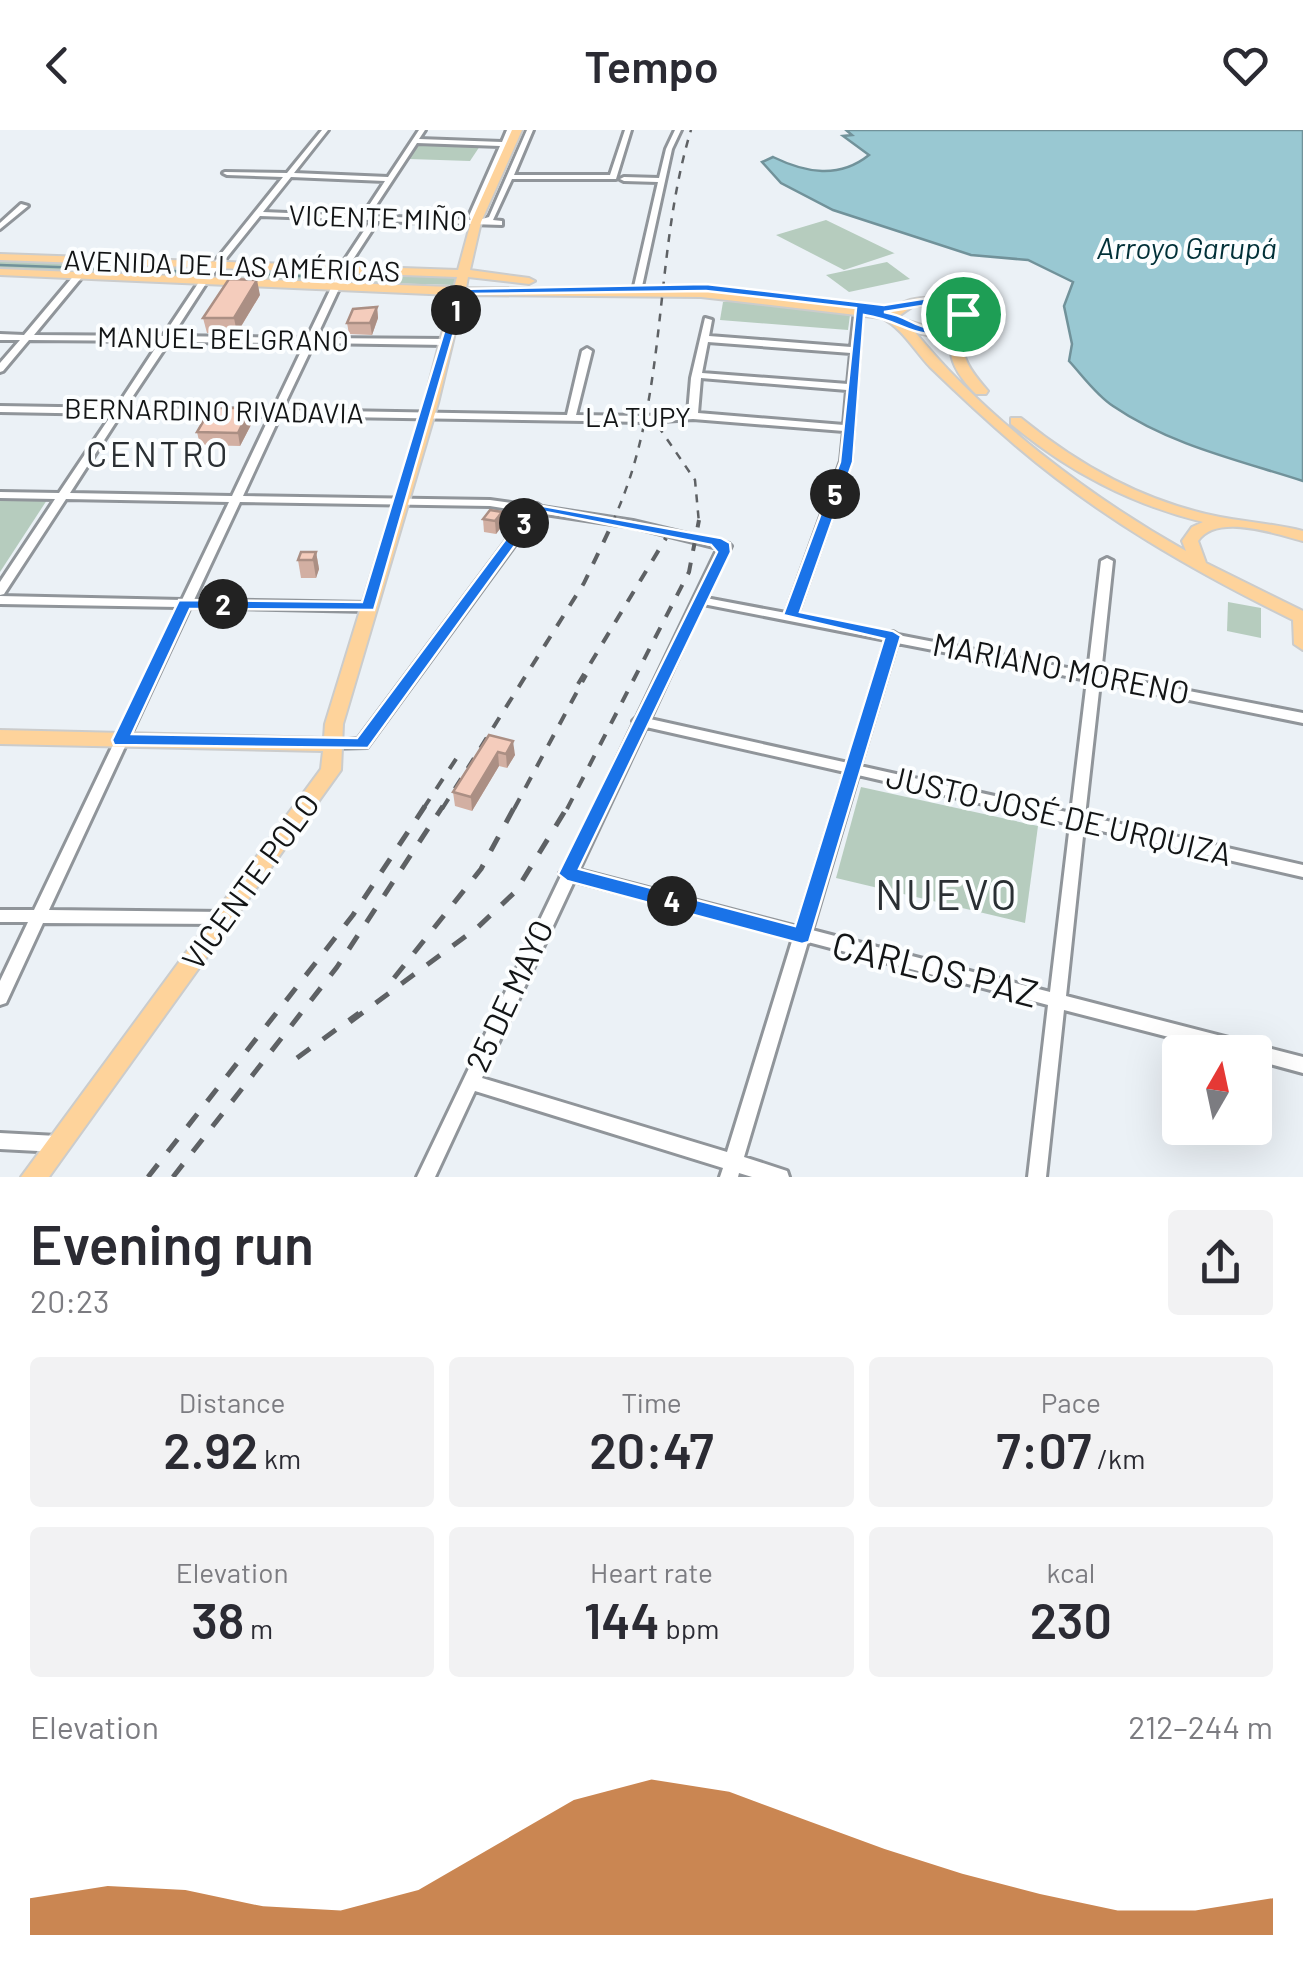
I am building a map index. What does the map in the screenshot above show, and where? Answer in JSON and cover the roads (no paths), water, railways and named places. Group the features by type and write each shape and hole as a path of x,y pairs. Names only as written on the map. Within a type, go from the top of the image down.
{"main road":[{"name":"VICENTE POLO","path":"34,1177 331,770 334,724 460,291 469,274 481,222 520,130"},
{"name":"AVENIDA DE LAS AMÉRICAS","path":"0,257 469,274 637,288"},
{"name":"AVENIDA DE LAS AMÉRICAS","path":"0,272 480,292 637,288"},
{"path":"480,292 498,283 488,275"},
{"path":"637,288 859,311 898,317 935,333 960,328"},
{"path":"637,288 706,288 898,317 928,302 950,306 965,319 953,350 962,370 978,390 1062,460 1137,498 1224,522 1303,536"},
{"path":"898,317 936,364 1036,456 1136,529 1201,568 1302,617 1303,644"},
{"path":"1201,568 1190,547 1191,535 1198,528 1224,522"},
{"path":"0,738 334,745"}],"street":[{"path":"0,592 204,281 325,130"},
{"path":"364,218 422,130"},
{"path":"520,130 492,218 481,222 472,216 477,200 503,144 520,130"},
{"path":"508,176 616,175 628,130"},
{"path":"637,288 678,130"},
{"path":"415,141 503,144"},
{"path":"227,173 390,180"},
{"path":"624,179 662,180"},
{"path":"0,228 24,206"},
{"name":"VICENTE MIÑO","path":"257,214 499,223"},
{"path":"0,998 336,286 376,218"},
{"path":"0,369 80,275"},
{"path":"791,615 846,462 859,311"},
{"path":"694,416 708,320"},
{"name":"MANUEL BELGRANO","path":"0,337 446,342"},
{"path":"707,339 853,350"},
{"path":"572,416 587,351"},
{"path":"698,375 850,387"},
{"name":"BERNARDINO RIVADAVIA","path":"0,408 427,413"},
{"name":"LA TUPY","path":"427,413 652,420 694,416 848,428"},
{"path":"0,496 401,500 537,506"},
{"path":"334,745 362,744 537,506"},
{"name":"25 DE MAYO","path":"426,1177 725,546 699,537 537,506"},
{"path":"1038,1177 1107,561"},
{"path":"0,600 368,607"},
{"name":"MARIANO MORENO","path":"700,600 1303,718"},
{"path":"731,1170 893,636"},
{"name":"JUSTO JOSÉ DE URQUIZA","path":"640,720 1303,871"},
{"name":"CARLOS PAZ","path":"567,874 1303,1065"},
{"path":"0,916 225,918"},
{"path":"470,1082 731,1170 780,1177"},
{"path":"0,1142 57,1144"}],"water":[{"name":"Arroyo Garupá","path":"846,130 1303,130 1303,481 1181,441 1135,420 1095,391 1069,361 1072,344 1064,306 1073,282 1028,260 971,255 833,210 781,183 762,162 773,157 810,170 846,168 869,155 843,136 852,135"}],"waterway":[{"path":"0,265 198,272"},
{"path":"220,273 321,277"}],"railway":[{"path":"612,523 643,428 670,228 691,130"},
{"path":"658,426 695,480 699,521"},
{"path":"442,809 584,583 614,520"},
{"path":"567,809 689,572 699,521"},
{"path":"578,684 666,538"},
{"path":"514,809 586,675"},
{"path":"423,809 462,750"},
{"path":"148,1177 353,915 425,806"},
{"path":"173,1177 337,967 443,806"},
{"path":"394,978 481,869 515,806"},
{"path":"350,1022 478,927 516,891 568,806"},
{"path":"297,1058 359,1013"}],"district":[{"name":"CENTRO","path":"158,455"},
{"name":"NUEVO","path":"947,895"}]}
